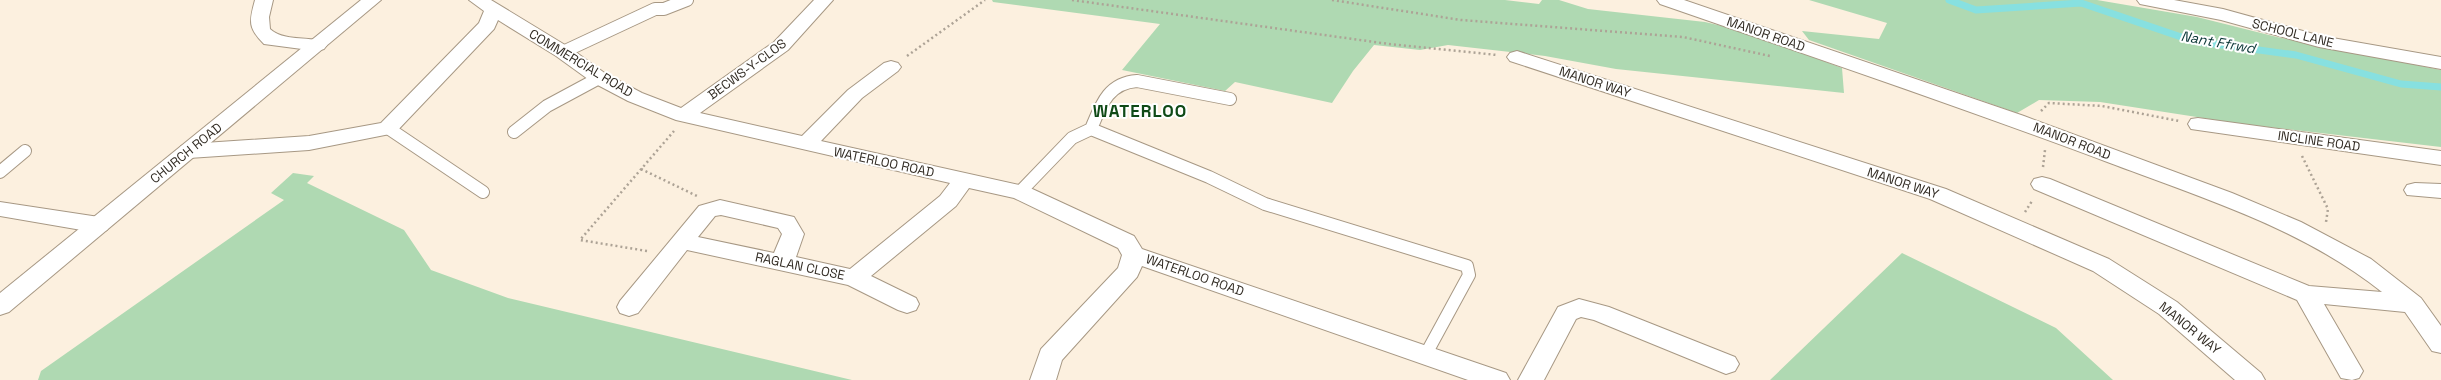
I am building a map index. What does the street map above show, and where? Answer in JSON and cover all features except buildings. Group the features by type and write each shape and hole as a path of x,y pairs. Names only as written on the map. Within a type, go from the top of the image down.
{"street":[{"path":"264,0 260,17 261,30 271,40 318,45"},
{"name":"CHURCH ROAD","path":"0,306 372,0"},
{"name":"BECWS-Y-CLOS","path":"683,116 781,46 824,0"},
{"name":"MANOR ROAD","path":"1666,0 2027,124 2224,198 2293,227 2363,264 2412,304 2441,344"},
{"name":"SCHOOL LANE","path":"2146,0 2223,15 2319,41 2441,63"},
{"path":"189,151 310,143 388,128 487,25 486,6"},
{"name":"COMMERCIAL ROAD","path":"486,6 563,52 599,78 635,97 683,116 805,145"},
{"name":"MANOR WAY","path":"1517,57 1938,194 2101,265 2168,308 2252,380"},
{"path":"805,145 855,94 891,67"},
{"name":"INCLINE ROAD","path":"2198,124 2441,158"},
{"name":"WATERLOO ROAD","path":"805,145 1020,192 1126,242 1134,255 1426,354 1498,380"},
{"name":"RAGLAN CLOSE","path":"677,248 782,262 854,278 948,201 964,179"},
{"path":"2042,184 2306,294 2412,304"},
{"path":"2415,190 2441,191"},
{"path":"630,307 707,211 720,206 786,222 793,234 782,262"},
{"path":"0,210 99,225"},
{"path":"1042,380 1050,356 1129,271 1134,255"},
{"path":"854,278 907,304"},
{"path":"2306,294 2350,371"},
{"path":"1531,380 1567,313 1579,308 1600,313 1726,364"}],"lane":[{"path":"563,52 655,9 664,9 687,0"},
{"path":"514,132 547,106 599,78"},
{"path":"1020,192 1072,138 1091,129 1104,99 1123,82 1137,81 1230,98"},
{"path":"388,128 483,192"},
{"path":"1091,129 1209,177 1265,204 1467,266 1469,275 1426,354"},
{"path":"0,172 25,151"}],"path":[{"path":"891,67 984,0"},
{"path":"1072,0 1389,44 1517,57"},
{"path":"1332,0 1461,20 1683,37 1776,57"},
{"path":"2027,124 2049,103 2102,106 2198,124"},
{"path":"677,248 580,240 679,125 683,116"},
{"path":"2293,138 2328,208 2326,227 2318,241"},
{"path":"641,170 720,206"}],"green space":[{"path":"992,0 1505,0 1539,4 1542,0 1559,0 1588,9 1705,22 1743,31 1842,68 1844,93 1616,69 1545,56 1448,45 1420,50 1374,45 1353,71 1332,103 1235,82 1225,91 1122,70 1160,24 993,2"},
{"path":"1809,0 2097,0 2197,17 2277,37 2441,70 2441,147 2242,124 2100,102 2039,100 2017,113 1809,40 1802,31 1879,39 1887,23"},
{"path":"293,173 314,176 307,183 404,230 431,270 508,298 852,380 38,380 41,371 284,200 271,193"},
{"path":"1902,253 2056,328 2113,380 1770,380"}],"waterway":[{"name":"Nant Ffrwd","path":"1949,0 1976,10 2081,3 2193,41 2296,55 2401,84 2441,87"}],"district":[{"name":"WATERLOO","path":"1140,111"}]}
